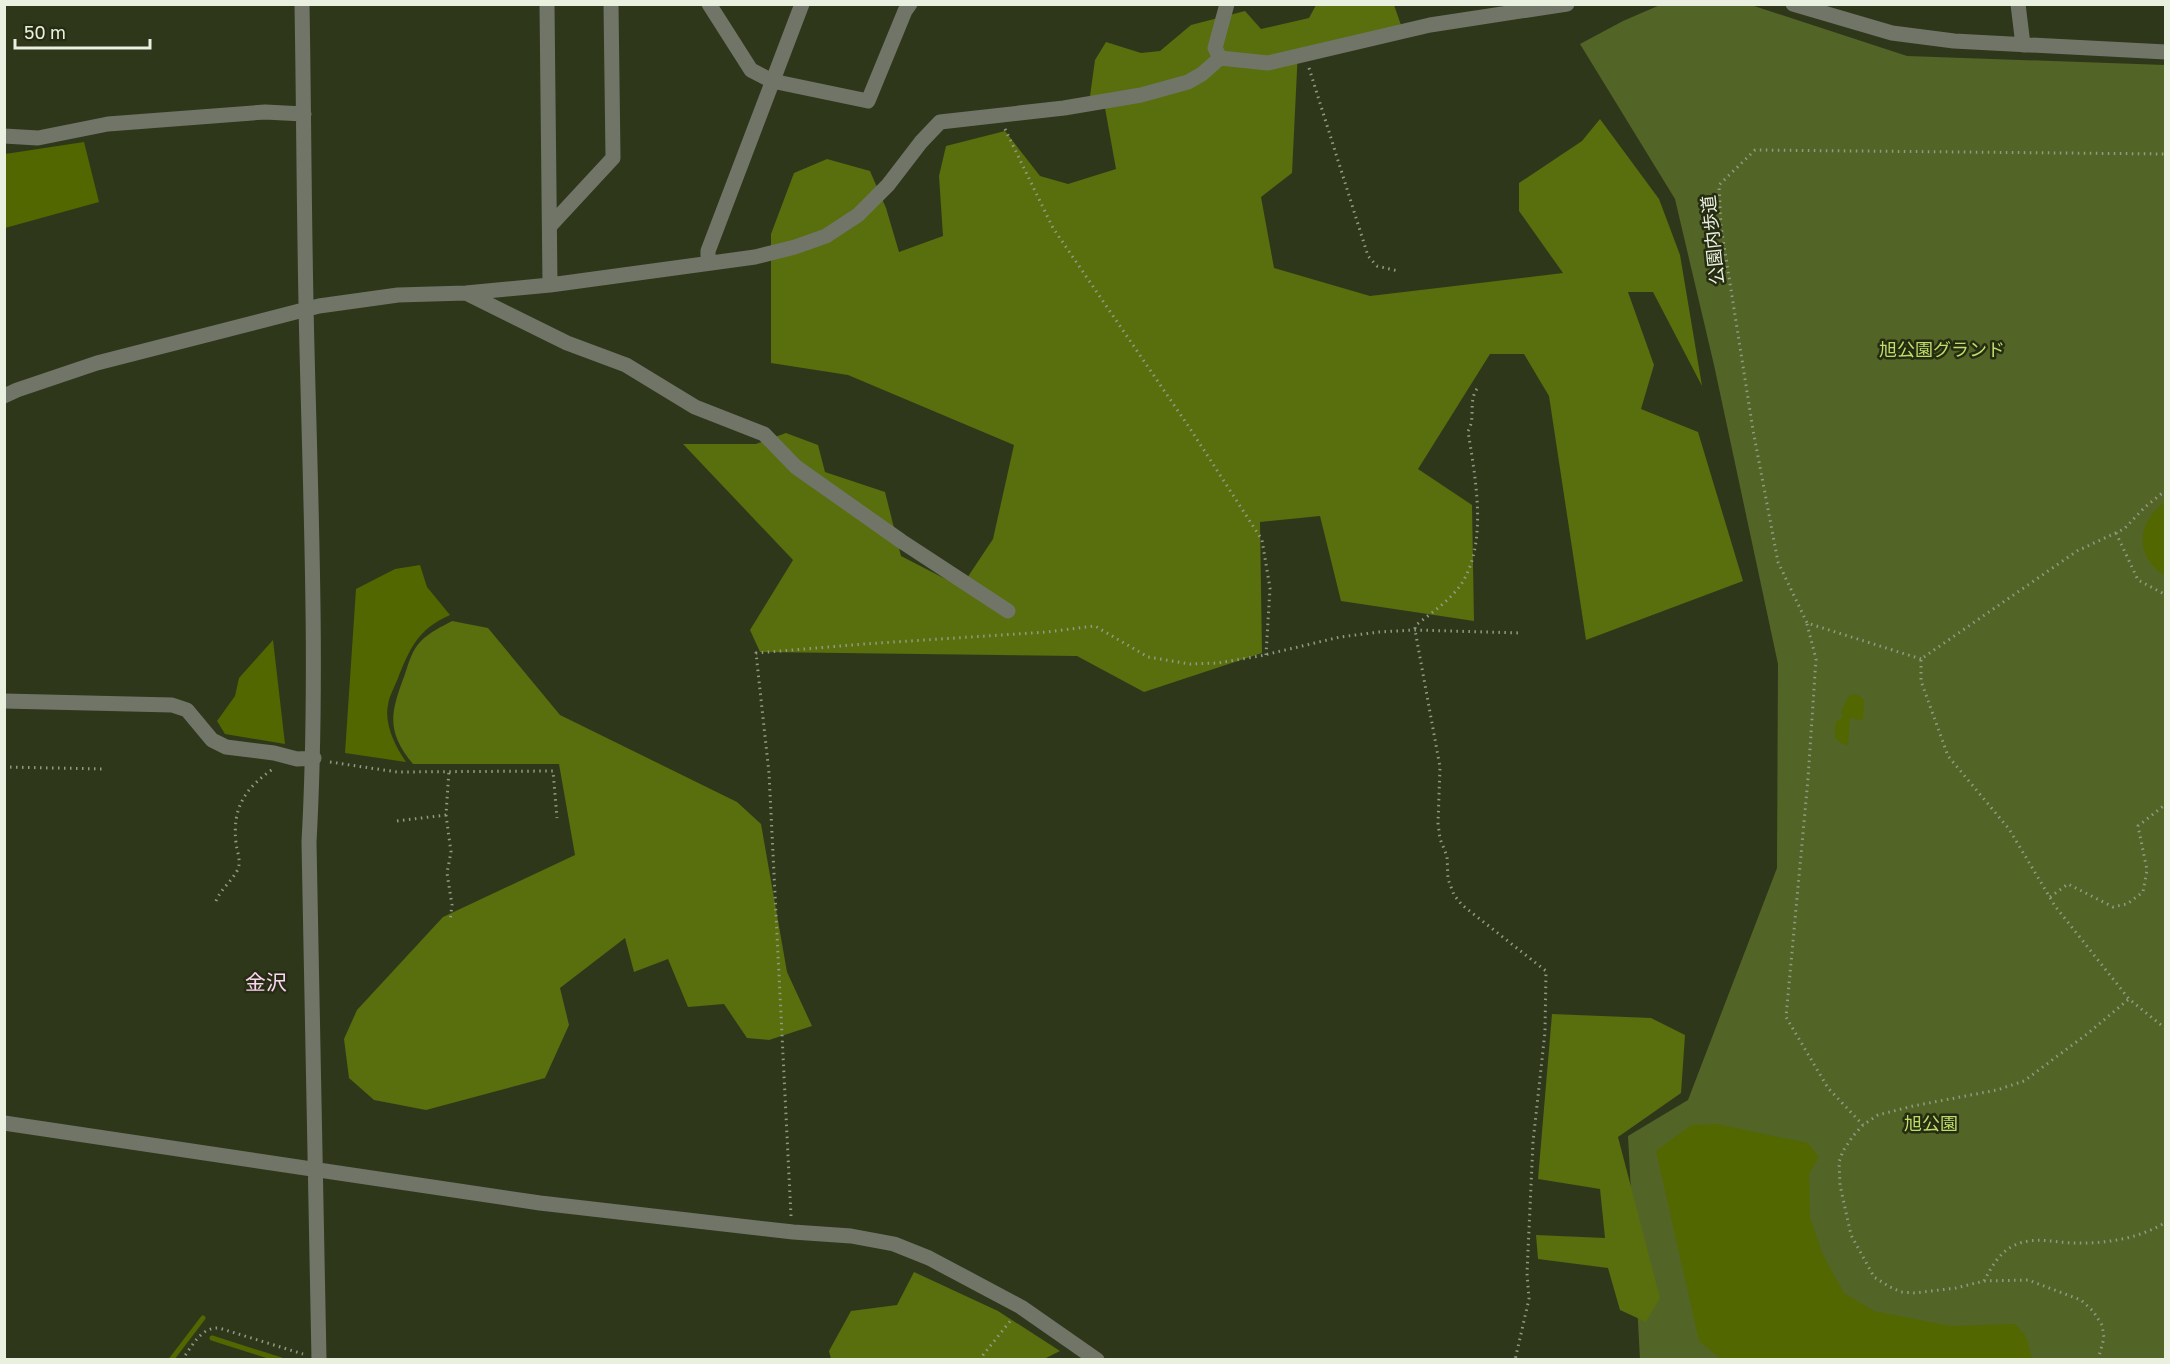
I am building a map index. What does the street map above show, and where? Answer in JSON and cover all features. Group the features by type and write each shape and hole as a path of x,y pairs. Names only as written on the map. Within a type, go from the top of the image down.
{"street":[{"path":"302,4 306,309 313,579 313,758 309,842 319,1358"},
{"path":"547,4 550,285"},
{"path":"550,226 613,158 611,4"},
{"path":"708,4 751,70 772,81 868,101 905,10 910,4"},
{"path":"708,262 708,251 802,4"},
{"path":"1220,58 1215,48 1227,4"},
{"path":"4,396 97,363 306,309 398,295 466,293 550,285 755,257 795,247 826,236 858,215 888,185 921,142 940,122 1064,108 1141,95 1188,82 1202,74 1220,58 1268,63 1430,25 1567,4"},
{"path":"1793,4 1892,33 1954,41 2166,52"},
{"path":"2018,4 2023,45"},
{"path":"4,136 38,138 108,124 265,112 304,114"},
{"path":"466,293 567,343 626,365 695,407 764,434 796,467 1008,611"},
{"path":"4,701 172,705 187,710 212,740 226,747 297,759 313,758"},
{"path":"4,1123 540,1203 793,1232 851,1236 894,1244 928,1257 1021,1307 1097,1359"}],"path":[{"path":"1304,54 1363,244 1372,262 1377,266 1398,271"},
{"path":"1000,115 1001,122 1053,228 1263,540 1270,588 1266,655"},
{"name":"公園内歩道","path":"1863,1125 1828,1088 1786,1017 1808,779 1816,659 1807,623 1778,562 1753,430 1720,226 1719,185 1755,150 2166,154"},
{"path":"1477,389 1474,393 1472,422 1468,431 1478,497 1475,546 1461,584 1449,599 1415,626 1415,630 1440,767 1438,823 1440,839 1447,856 1448,879 1454,894 1462,905 1546,971 1545,1032 1533,1142 1527,1273 1529,1299 1515,1359"},
{"path":"1921,659 2077,551 2124,529 2145,507 2166,490"},
{"path":"2116,533 2138,580 2166,595"},
{"path":"1807,623 1921,659"},
{"path":"793,1232 789,1204 769,773 756,653 1047,632 1095,626 1148,657 1190,664 1218,663 1266,655 1340,636 1415,630 1521,633"},
{"path":"1921,659 1921,681 1948,756 2009,829 2050,897 2129,999 2166,1029"},
{"path":"216,901 220,891 237,870 239,859 236,832 243,799 249,788 283,763 287,756"},
{"path":"313,758 397,772 554,771 556,818"},
{"path":"4,767 103,769"},
{"path":"449,770 446,815 451,852 447,873 452,905 450,921"},
{"path":"2050,897 2068,884 2113,907 2127,904 2143,892 2146,870 2138,826 2166,804"},
{"path":"397,821 446,815"},
{"path":"2098,1359 2104,1338 2102,1325 2093,1311 2080,1300 2028,1280 1984,1281 1956,1288 1915,1293 1901,1292 1874,1277 1851,1235 1840,1185 1839,1162 1843,1151 1863,1125 1878,1115 1997,1090 2024,1082 2129,999"},
{"path":"1984,1281 1994,1263 2011,1246 2026,1241 2039,1239 2072,1243 2106,1242 2133,1237 2166,1222"},
{"path":"979,1359 1021,1307"},
{"path":"182,1359 204,1331 212,1328 219,1328 319,1358"}],"green space":[{"name":"旭公園","path":"1748,4 1907,56 2165,65 2165,1359 1640,1359 1628,1136 1688,1100 1777,868 1778,664 1714,365 1675,199 1580,44 1623,21 1660,5"}],"shaded area":[{"path":"1316,5 1394,5 1401,25 1298,50 1292,173 1261,197 1274,268 1370,296 1563,273 1519,211 1519,183 1582,141 1600,119 1659,199 1680,255 1702,386 1653,292 1628,292 1654,365 1641,409 1698,432 1743,581 1586,640 1549,396 1524,354 1490,354 1418,469 1472,505 1474,621 1341,601 1320,516 1260,522 1262,653 1144,692 1077,656 760,652 750,630 793,560 683,444 756,444 786,433 818,445 825,472 885,492 901,556 961,587 993,539 1014,445 848,375 771,363 771,234 794,173 827,159 870,171 886,208 899,252 943,236 939,176 946,146 1005,131 1040,176 1068,184 1116,169 1105,108 1090,96 1095,60 1106,42 1141,53 1160,51 1191,25 1245,11 1261,29 1309,18"},
{"path":"84,142 99,202 5,228 5,154"},
{"path":"2165,502 2165,576 2148,559 2142,539 2148,520"},
{"path":"420,565 427,587 450,615 439,620 416,640 390,698 387,712 389,727 394,742 406,762 345,753 356,589 395,569"},
{"path":"452,621 488,628 560,715 737,802 761,824 787,972 812,1026 769,1040 747,1038 724,1004 688,1007 668,959 634,972 625,938 560,988 569,1025 545,1078 426,1110 374,1100 349,1078 344,1039 357,1010 443,917 575,855 559,764 413,764 398,741 394,731 394,710 411,656 424,638"},
{"path":"273,640 285,744 225,734 217,721 235,696 239,678"},
{"path":"1855,694 1864,700 1863,720 1850,718 1848,745 1835,738 1835,725 1837,720 1843,718 1841,713 1848,696"},
{"path":"1552,1014 1651,1018 1685,1035 1681,1093 1618,1137 1660,1298 1646,1322 1620,1310 1608,1268 1538,1259 1536,1235 1605,1238 1600,1189 1538,1179"},
{"path":"1717,1124 1808,1143 1819,1157 1809,1174 1810,1217 1823,1255 1844,1293 1874,1311 1951,1326 2015,1324 2026,1336 2032,1359 1721,1359 1699,1341 1656,1151 1691,1125"},
{"path":"914,1272 998,1311 1060,1351 1042,1360 831,1359 829,1351 851,1311 897,1305"}],"waterway":[{"path":"171,1360 203,1318"},
{"path":"212,1338 281,1360"}],"district":[{"name":"金沢","path":"266,982"}],"park label":[{"name":"旭公園グランド","path":"1942,349"}]}
